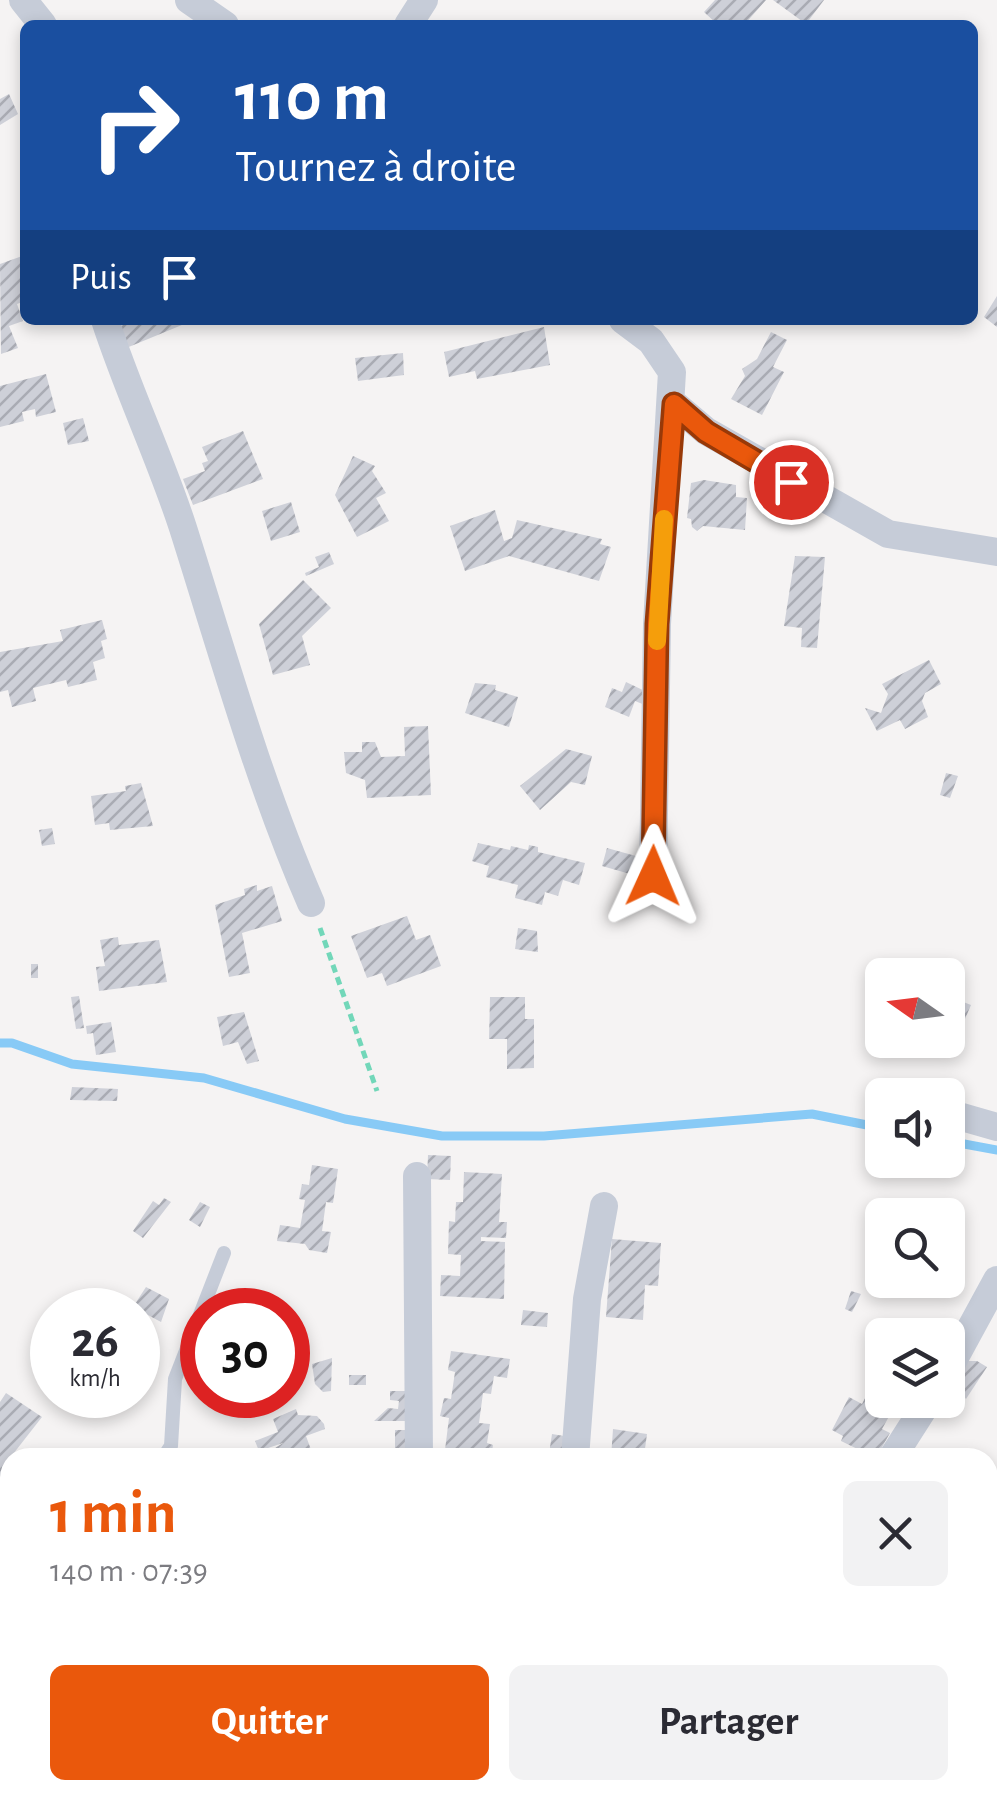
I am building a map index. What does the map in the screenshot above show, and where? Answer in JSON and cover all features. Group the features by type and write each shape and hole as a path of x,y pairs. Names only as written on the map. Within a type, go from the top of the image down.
{"street":[{"path":"23,0 39,20"},
{"path":"189,0 218,20"},
{"path":"107,325 130,397 181,522 283,838 312,903"},
{"path":"631,325 651,340 672,372 674,404 657,624 653,876"},
{"path":"674,404 706,432 888,534 997,552"},
{"path":"965,1118 997,1127"},
{"path":"417,1176 419,1448"},
{"path":"575,1448 587,1298 604,1206"},
{"path":"965,1339 997,1280"},
{"path":"898,1448 918,1418"}],"lane":[{"path":"170,1448 175,1379 224,1254"}],"path":[{"path":"312,903 377,1091"}],"building":[{"path":"715,0 766,0 748,20 713,20 704,12"},
{"path":"773,0 824,0 809,20 800,20"},
{"path":"9,94 18,114 0,125 0,99"},
{"path":"20,257 20,322 9,326 18,348 1,354 0,264"},
{"path":"997,296 997,327 984,317"},
{"path":"182,325 119,351 113,329"},
{"path":"544,327 550,365 477,379 475,371 449,377 444,352"},
{"path":"771,332 787,340 773,367 784,372 762,415 731,399 745,376 742,369 757,359"},
{"path":"403,353 404,375 358,381 355,358"},
{"path":"46,374 56,412 36,417 35,409 22,412 24,421 0,427 0,386"},
{"path":"83,418 89,441 68,445 63,423"},
{"path":"243,431 263,479 193,505 183,479 205,471 202,463 208,461 202,447"},
{"path":"353,456 375,466 372,471 386,493 376,498 389,521 357,537 335,495"},
{"path":"704,480 736,485 736,497 747,498 745,530 703,526 697,531 692,527 691,519 687,518 691,483"},
{"path":"291,502 300,532 271,541 262,511"},
{"path":"495,510 504,541 512,538 517,520 602,539 600,544 611,547 599,581 509,556 465,571 450,526"},
{"path":"329,552 334,564 306,576 305,573 319,567 315,557"},
{"path":"795,556 825,557 817,648 801,647 802,628 784,626"},
{"path":"303,580 331,608 302,636 310,665 273,675 259,624"},
{"path":"102,620 107,639 101,641 105,658 93,662 97,680 68,687 66,680 33,688 36,701 12,707 8,690 0,692 0,652 63,641 60,630"},
{"path":"929,660 941,684 925,693 922,701 928,717 905,729 900,720 877,731 865,708 881,713 888,694 882,684"},
{"path":"626,682 649,693 645,705 635,701 629,717 605,707 612,688 622,692"},
{"path":"475,683 496,685 495,690 518,697 509,727 465,713"},
{"path":"428,726 431,795 367,798 365,780 346,773 344,752 362,752 362,742 375,742 381,757 405,756 404,727"},
{"path":"566,749 592,756 585,785 571,782 540,810 520,786"},
{"path":"946,773 958,776 950,798 940,795"},
{"path":"141,783 153,826 110,830 109,823 95,825 91,796 126,791 125,786"},
{"path":"52,828 55,844 42,846 39,830"},
{"path":"478,843 510,850 511,846 528,850 529,845 538,847 538,852 585,863 579,885 563,880 558,896 545,892 542,905 515,898 518,885 486,877 489,866 472,861"},
{"path":"607,848 643,858 630,874 602,866"},
{"path":"257,885 257,891 272,886 282,921 242,933 250,973 229,977 215,905 245,895 244,889"},
{"path":"407,916 416,940 430,935 441,966 387,986 382,973 367,978 351,936"},
{"path":"518,928 537,931 538,952 515,949"},
{"path":"118,937 119,945 159,940 167,982 99,991 96,967 105,966 100,940"},
{"path":"31,964 38,964 38,978 31,978"},
{"path":"79,996 84,1028 76,1029 71,997"},
{"path":"490,997 525,997 525,1019 534,1019 534,1068 507,1069 507,1039 489,1039"},
{"path":"244,1012 259,1061 247,1064 238,1042 223,1046 217,1017"},
{"path":"111,1022 116,1052 96,1055 93,1033 87,1034 86,1026"},
{"path":"72,1087 118,1089 117,1101 70,1100"},
{"path":"428,1155 451,1156 450,1180 427,1179"},
{"path":"312,1165 338,1169 333,1203 326,1202 322,1231 331,1232 327,1253 309,1250 305,1244 277,1241 280,1225 300,1228 305,1200 299,1199 302,1184 309,1185"},
{"path":"464,1172 502,1174 499,1222 507,1222 506,1238 481,1237 481,1241 505,1242 504,1299 440,1296 441,1275 460,1276 461,1255 448,1254 449,1221 455,1222 456,1202 463,1202"},
{"path":"164,1198 171,1202 143,1238 133,1231 153,1201 159,1205"},
{"path":"200,1202 210,1207 200,1227 189,1220"},
{"path":"612,1239 661,1243 658,1286 645,1285 643,1320 606,1317"},
{"path":"851,1291 861,1294 852,1312 845,1309"},
{"path":"160,1294 169,1299 160,1321"},
{"path":"523,1310 548,1313 547,1327 521,1325"},
{"path":"451,1351 510,1359 507,1378 494,1376 491,1394 483,1393 479,1423 490,1424 487,1443 493,1448 445,1448 449,1418 440,1416 444,1398 451,1399 455,1372 448,1370"},
{"path":"332,1358 331,1391 323,1392 315,1384 312,1364"},
{"path":"977,1361 987,1367 966,1399 965,1398 965,1363"},
{"path":"349,1375 366,1375 366,1385 349,1385"},
{"path":"390,1391 407,1391 407,1421 374,1421 388,1408 398,1409 399,1401 390,1400"},
{"path":"6,1393 30,1409 30,1418 41,1418 18,1448 0,1448 0,1402"},
{"path":"849,1397 862,1404 865,1398 865,1418 888,1418 882,1429 890,1433 882,1448 855,1448 841,1441 843,1436 832,1430"},
{"path":"310,1416 317,1416 325,1429 306,1436 310,1448 275,1448 283,1443 258,1448 255,1441 278,1432 273,1419"},
{"path":"613,1429 647,1434 645,1448 612,1448"},
{"path":"395,1430 407,1430 406,1448 395,1448"},
{"path":"552,1434 570,1437 569,1448 550,1448"}],"waterway":[{"path":"0,1043 12,1043 72,1064 204,1078 345,1119 442,1136 544,1136 812,1114 865,1125"},
{"path":"965,1144 997,1150"}],"slow traffic":[{"path":"657,641 664,519"}],"route":[{"path":"653,876 657,624 674,404 706,432 791,482"}]}
